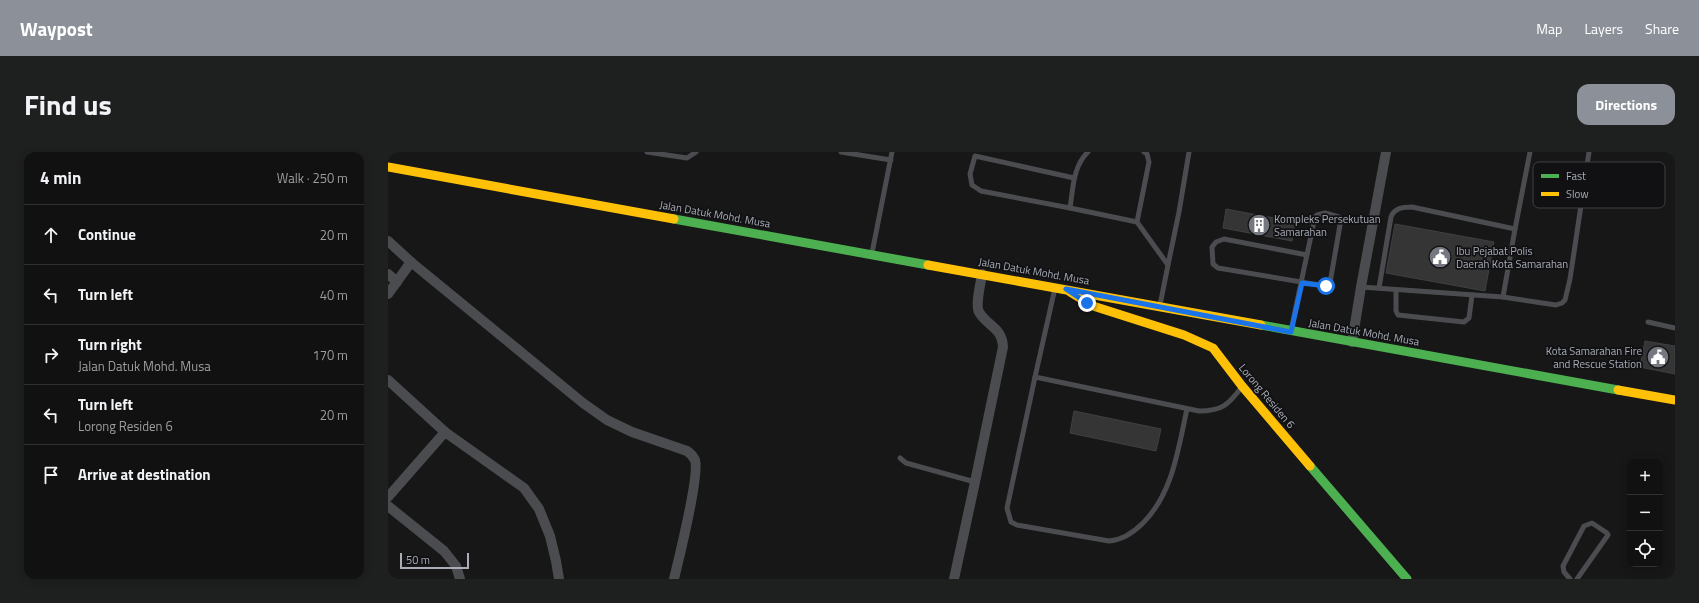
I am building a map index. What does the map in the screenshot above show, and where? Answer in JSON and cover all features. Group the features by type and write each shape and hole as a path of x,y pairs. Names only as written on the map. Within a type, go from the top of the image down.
{"main road":[{"name":"Jalan Datuk Mohd. Musa","path":"388,167 1160,306 1291,332 1675,400"},
{"name":"Lorong Residen 6","path":"1066,289 1093,306 1206,343 1213,348 1242,386 1407,579"}],"street":[{"path":"1352,342 1386,152"},
{"path":"388,241 411,262 583,403 607,420 638,434 687,451 692,455 695,461 695,478 674,579"},
{"path":"388,294 411,262"},
{"path":"388,274 397,282"},
{"path":"954,579 976,482 1003,347 1000,334 979,312 978,303 982,274"},
{"path":"388,380 446,432 524,488 539,508 553,546 559,579"},
{"path":"388,497 446,432"},
{"path":"388,506 444,551 456,566 460,579"}],"lane":[{"path":"647,152 687,158 696,152"},
{"path":"841,152 891,160"},
{"path":"872,254 892,152"},
{"path":"1070,208 1074,178 1080,162 1088,152"},
{"path":"1137,222 1149,162 1147,154 1144,152"},
{"path":"1160,306 1179,212 1189,152"},
{"path":"1504,297 1530,152"},
{"path":"1587,162 1589,152"},
{"path":"1074,178 976,154 970,176 972,185 981,191 1137,222 1168,265"},
{"path":"1379,288 1391,217 1395,210 1402,207 1412,207 1515,229"},
{"path":"1361,286 1396,290 1504,297 1556,305 1562,303 1565,300 1570,278 1581,208"},
{"path":"1291,332 1302,283 1307,254 1316,215 1325,213 1339,218 1340,225 1330,283 1326,286 1302,283 1216,268 1213,262 1212,247 1216,242 1224,239 1307,254"},
{"path":"1055,287 1007,508 1011,522 1017,525 1108,541 1116,540 1132,534 1154,512 1169,484 1187,409"},
{"path":"1396,290 1396,311 1398,315 1464,322 1468,318 1472,295"},
{"path":"1648,322 1675,328"},
{"path":"1035,377 1187,409 1206,411 1219,409 1232,400 1242,386"},
{"path":"900,458 906,463 976,482"},
{"path":"1570,579 1564,572 1564,564 1584,526 1592,523 1607,532 1608,535 1577,579"}],"building":[{"name":"Kompleks Persekutuan Samarahan","path":"1226,209 1295,222 1292,241 1223,228"},
{"name":"Ibu Pejabat Polis Daerah Kota Samarahan","path":"1395,224 1494,242 1485,291 1386,273"},
{"name":"Kota Samarahan Fire and Rescue Station","path":"1645,341 1675,346 1675,374 1640,367"},
{"path":"1074,411 1161,429 1156,451 1070,433"}],"traffic: fast":[{"path":"674,219 928,265"},
{"path":"1261,325 1618,390"},
{"path":"1310,466 1407,579"}],"traffic: slow":[{"path":"388,167 674,219"},
{"path":"928,265 1261,325"},
{"path":"1070,292 1093,306 1184,335 1213,348 1242,386 1310,466"},
{"path":"1618,390 1675,400"}],"place":[{"name":"Kompleks Persekutuan Samarahan","path":"1259,225"},
{"name":"Ibu Pejabat Polis Daerah Kota Samarahan","path":"1440,257"},
{"name":"Kota Samarahan Fire and Rescue Station","path":"1658,357"}],"route":[{"path":"1087,303 1066,289 1291,332 1302,283 1326,286"}]}
